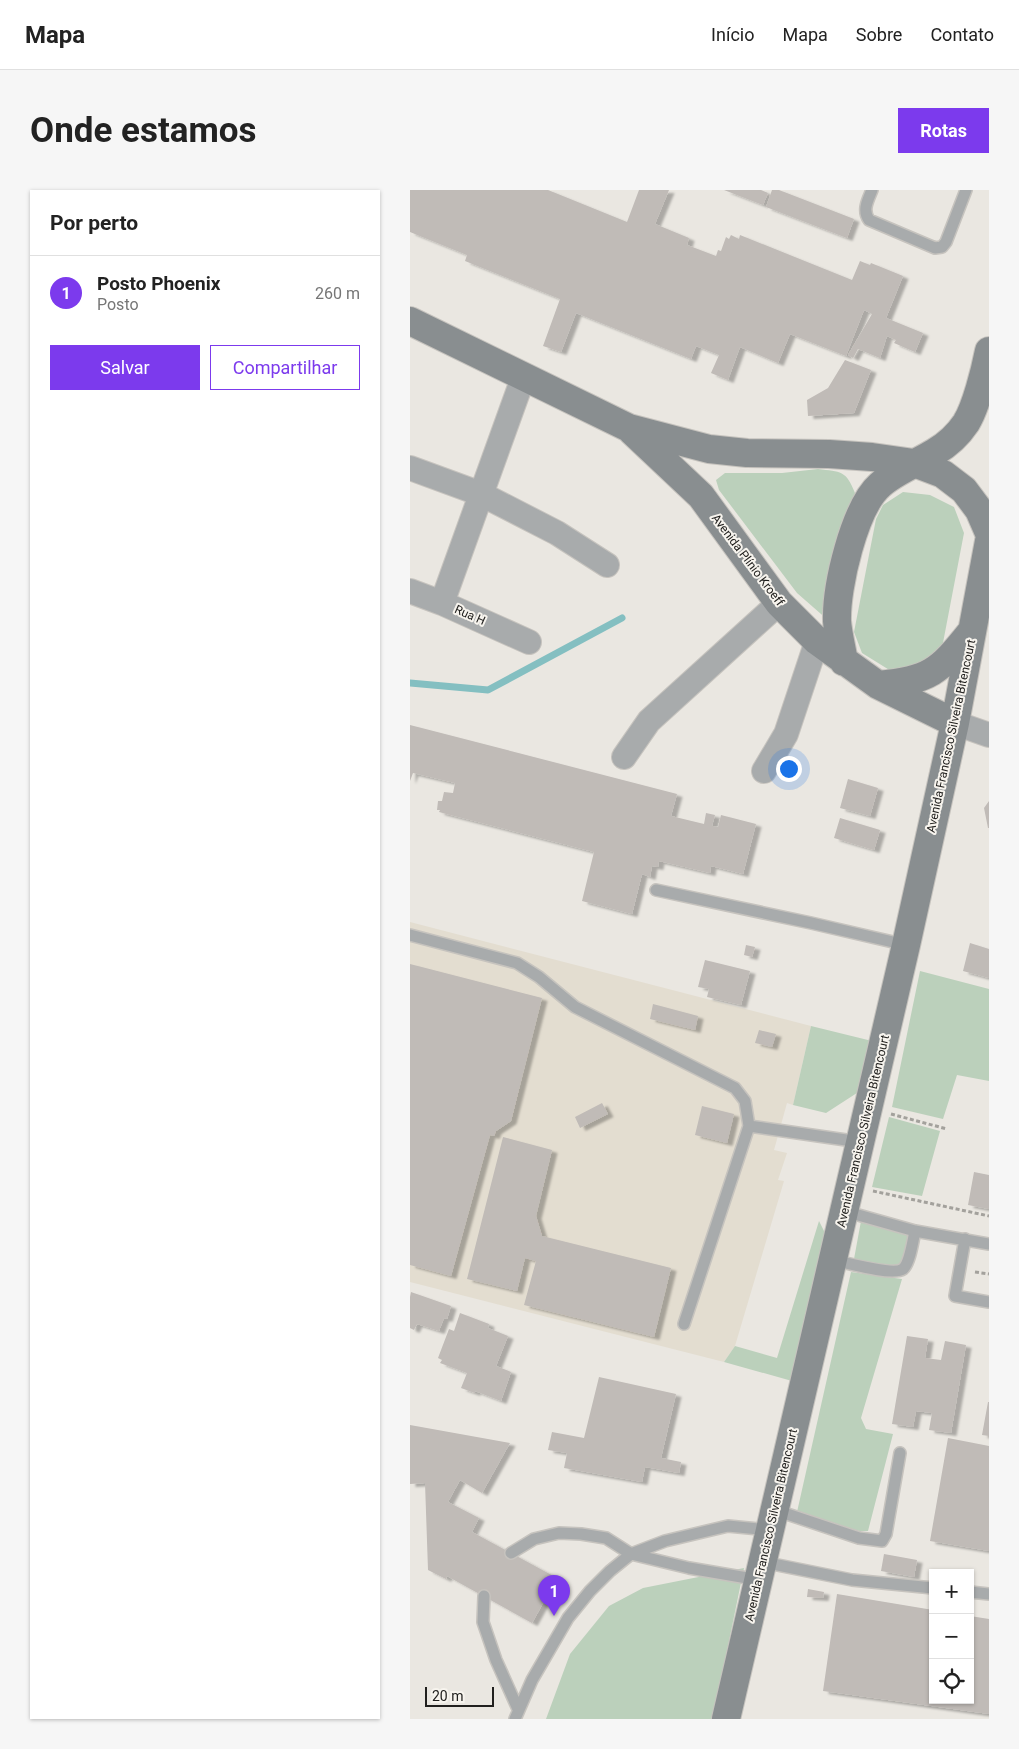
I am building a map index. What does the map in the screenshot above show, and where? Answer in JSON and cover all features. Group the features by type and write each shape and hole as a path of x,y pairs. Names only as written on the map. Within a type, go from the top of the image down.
{"main road":[{"name":"Avenida Plínio Kroeff","path":"410,321 523,378 629,428 709,449 747,453 838,454 914,463 943,474 964,490 979,510 989,533"},
{"path":"844,662 837,621 839,595 851,539 864,506 879,485 936,451 953,438 966,423 984,374 989,351"},
{"name":"Avenida Plínio Kroeff","path":"629,428 701,496 779,603 817,641 878,685 955,723"},
{"name":"Avenida Francisco Silveira Bitencourt","path":"726,1719 906,945 955,723 989,541"},
{"path":"878,685 906,682 930,674 951,658 973,630"}],"street":[{"path":"442,603 523,378"},
{"path":"410,468 481,494 557,532 607,565"},
{"name":"Rua H","path":"410,591 442,603 529,642"},
{"path":"624,757 649,721 779,603"},
{"path":"764,770 786,734 817,641"},
{"path":"955,723 989,735"}],"lane":[{"path":"872,190 865,213 869,220 936,248 942,247 946,242 966,190"},
{"path":"656,890 906,945"},
{"path":"410,935 517,963 539,977 575,1007 735,1088 745,1101 749,1126 684,1324"},
{"path":"749,1126 861,1142"},
{"path":"847,1199 916,1231 989,1244"},
{"path":"833,1260 891,1272 902,1269 907,1264 916,1231"},
{"path":"965,1239 955,1296 989,1302"},
{"path":"516,1714 550,1648 568,1618 590,1591 631,1554 665,1541 728,1526 772,1520 858,1538 882,1541 886,1534 900,1453"},
{"path":"511,1553 534,1540 559,1532 606,1538 631,1554 688,1568 761,1571 929,1588"},
{"path":"974,1592 989,1594"},
{"path":"484,1596 483,1622 516,1714"}],"path":[{"path":"868,1108 947,1130"},
{"path":"847,1199 989,1216"}],"shaded area":[{"path":"410,922 811,1026 793,1105 787,1103 774,1150 787,1153 778,1180 784,1181 735,1346 724,1362 410,1282"}],"green space":[{"path":"818,469 842,474 849,480 855,493 829,621 797,593 719,490 716,480 725,473 782,473"},
{"path":"903,492 930,495 954,507 964,533 942,648 918,671 891,671 862,653 854,632 876,519 883,505"},
{"path":"920,971 989,989 989,1081 957,1075 943,1119 892,1107"},
{"path":"811,1026 872,1041 860,1091 826,1113 793,1105"},
{"path":"889,1117 940,1131 922,1196 872,1187"},
{"path":"819,1221 828,1239 792,1381 724,1362 735,1346 777,1358"},
{"path":"861,1221 910,1235 904,1262 893,1267 887,1267 854,1259"},
{"path":"851,1272 902,1279 861,1418 866,1429 893,1434 868,1531 859,1531 797,1512"},
{"path":"744,1568 713,1719 546,1719 570,1654 609,1606 643,1588"}],"building":[{"path":"410,190 548,190 627,222 639,190 669,190 655,224 689,238 687,245 716,256 718,250 721,251 726,237 729,239 731,235 739,239 740,235 852,280 860,261 870,265 871,263 903,276 886,318 923,333 915,352 894,343 896,340 887,336 880,358 858,349 853,358 848,355 872,314 864,310 846,356 790,334 778,363 740,347 728,380 711,373 719,355 696,346 691,359 576,313 561,352 543,346 560,299 465,261 467,255 410,232"},
{"path":"724,190 761,190 768,193 763,205"},
{"path":"772,190 779,190 854,219 847,238 766,207"},
{"path":"845,360 871,370 854,413 808,416 807,400 828,388"},
{"path":"410,725 677,794 671,816 704,824 706,813 715,815 712,826 718,827 721,815 756,824 743,874 711,866 710,873 659,861 658,867 652,866 650,877 642,874 632,914 582,901 594,852 439,812 440,810 437,810 438,801 442,801 444,792 453,793 455,783 413,773 410,781"},
{"path":"848,779 878,788 870,816 840,808"},
{"path":"989,801 989,828 988,828 984,808"},
{"path":"840,818 880,830 874,850 834,838"},
{"path":"970,943 989,949 989,978 963,971"},
{"path":"746,945 755,947 752,957 744,955"},
{"path":"705,960 750,971 741,1005 707,997 709,989 698,987"},
{"path":"410,964 542,998 511,1121 496,1131 494,1136 490,1135 451,1276 410,1265"},
{"path":"653,1004 698,1016 695,1030 650,1019"},
{"path":"759,1030 776,1034 772,1047 755,1043"},
{"path":"602,1103 608,1114 580,1128 575,1117"},
{"path":"702,1106 734,1114 727,1143 695,1135"},
{"path":"503,1137 552,1150 536,1216 542,1236 671,1268 654,1337 524,1305 536,1261 525,1258 517,1291 467,1279"},
{"path":"974,1172 989,1175 989,1209 968,1205"},
{"path":"411,1292 451,1306 447,1319 444,1318 439,1331 417,1324 414,1330 410,1328"},
{"path":"460,1313 489,1324 488,1328 508,1336 496,1366 511,1372 501,1401 461,1388 467,1373 440,1363 442,1360 438,1358 449,1329 454,1331"},
{"path":"907,1336 928,1339 925,1358 941,1360 945,1341 966,1345 951,1433 929,1430 932,1413 916,1411 913,1427 892,1424"},
{"path":"599,1377 676,1394 661,1458 681,1462 679,1473 645,1467 642,1482 564,1468 567,1453 548,1450 552,1432 584,1438"},
{"path":"989,1402 989,1436 982,1435"},
{"path":"410,1425 510,1443 482,1493 460,1480 448,1502 479,1518 472,1532 557,1578 532,1623 447,1576 446,1579 428,1570 425,1483 410,1484"},
{"path":"948,1438 989,1446 989,1551 930,1541"},
{"path":"884,1554 917,1560 914,1577 881,1571"},
{"path":"808,1589 824,1592 823,1598 807,1597"},
{"path":"837,1594 929,1609 929,1704 974,1704 974,1617 989,1619 989,1714 823,1691"}],"waterway":[{"path":"410,683 488,690 622,618"}],"place":[{"name":"Posto Phoenix","path":"554,1616"}]}
